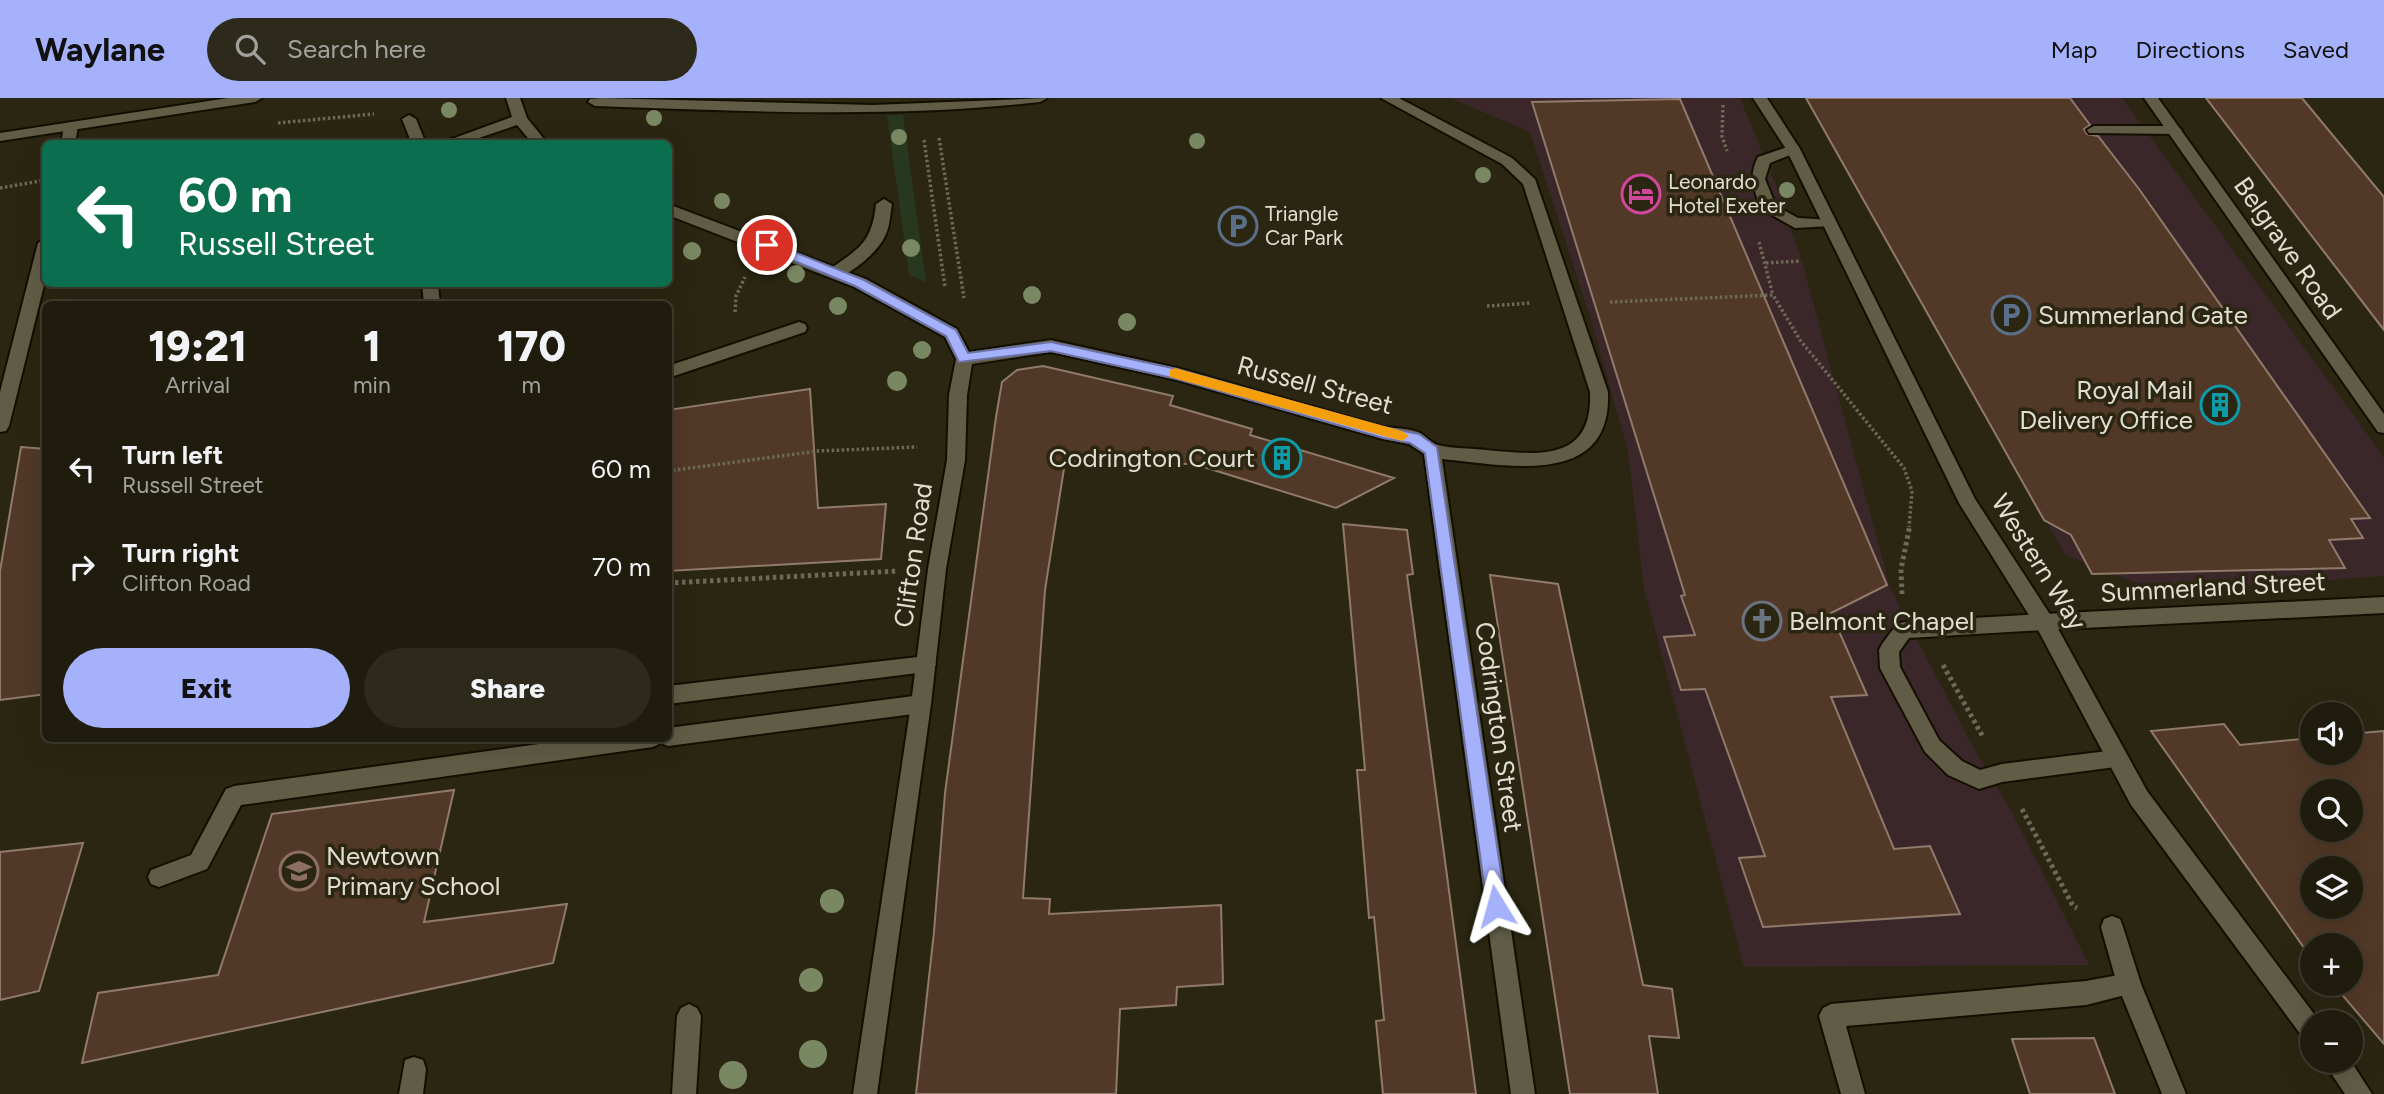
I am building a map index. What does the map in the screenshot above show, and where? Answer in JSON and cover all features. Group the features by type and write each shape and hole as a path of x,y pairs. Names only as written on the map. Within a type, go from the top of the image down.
{"street":[{"path":"0,137 255,98"},
{"path":"513,98 520,119 538,140"},
{"path":"595,102 828,109 932,106 1040,98"},
{"name":"Russell Street","path":"964,359 1051,346 1177,374 1383,433 1414,438 1432,451 1524,460 1559,456 1580,447 1593,434 1600,415 1599,392 1530,182 1507,161 1388,98"},
{"name":"Western Way","path":"1760,98 1793,149 1968,503 2044,622 2116,759 2139,797 2300,1015"},
{"name":"Belgrave Road","path":"2151,98 2384,428"},
{"path":"409,119 417,140"},
{"path":"457,140 520,119"},
{"path":"69,140 71,125"},
{"path":"2094,130 2175,130"},
{"path":"1793,149 1763,160 1758,179 1769,209 1795,223 1828,223"},
{"path":"836,273 876,243 882,228 884,204"},
{"path":"672,210 767,245 884,295 951,333 964,359"},
{"path":"0,426 42,259"},
{"path":"672,371 799,328"},
{"name":"Clifton Road","path":"865,1094 922,704 937,569 956,460 958,395 964,359"},
{"name":"Codrington Street","path":"1432,451 1523,1094"},
{"name":"Summerland Street","path":"1921,628 2384,605"},
{"path":"1921,628 1904,630 1895,641 1889,650 1890,668 1932,746 1955,768 1979,780 2002,773 2116,759"},
{"path":"672,695 926,664"},
{"path":"672,736 922,704"},
{"path":"159,877 199,863 234,796 624,742"},
{"path":"2112,927 2129,984 2174,1094"},
{"path":"1853,1094 1831,1016 2086,993 2129,984"},
{"path":"684,1094 689,1016"},
{"path":"411,1094 414,1069"},
{"path":"2344,1073 2360,1094"}],"path":[{"path":"948,105 936,117 966,312 951,333"},
{"path":"932,106 920,117 951,333"},
{"path":"0,188 42,181"},
{"path":"732,349 736,296 752,264 767,245"},
{"path":"1766,263 1773,295 1800,340 1903,468 1912,492 1910,530 1899,581 1903,598 2002,773 2073,906 2112,927"},
{"path":"1569,304 1773,295"},
{"path":"672,470 817,451 917,447 914,460 956,460"},
{"path":"672,583 937,569"}],"shaded area":[{"path":"1450,98 1740,98 1779,193 1803,265 1890,587 1974,749 2014,816 2089,965 1744,967 1644,588 1628,451 1592,323 1530,132"},
{"path":"1818,98 2122,98 2384,457 2384,576 2160,592 2065,555"}],"green space":[{"path":"887,115 903,115 926,282 909,275"}],"building":[{"path":"1806,98 2070,98 2090,125 2084,129 2087,134 2098,136 2139,189 2370,518 2351,519 2363,538 2329,540 2345,568 2092,574 2071,535 2044,520"},
{"path":"2206,98 2302,98 2384,197 2384,330"},
{"name":"Belmont Chapel","path":"1680,99 1887,585 1831,613 1867,695 1831,697 1894,849 1930,846 1960,914 1763,927 1739,858 1765,856 1705,689 1681,690 1664,637 1695,635 1681,596 1685,595 1532,102"},
{"path":"1043,366 1173,396 1170,405 1252,429 1250,435 1394,478 1336,508 1194,464 1065,462 1045,590 1023,898 1050,899 1049,914 1221,905 1223,984 1177,987 1176,1005 1120,1009 1116,1094 916,1094 934,932 945,793 1002,382 1017,370"},
{"path":"810,389 818,508 886,504 881,559 672,571 672,409"},
{"path":"21,447 42,449 42,695 0,700 0,571"},
{"path":"1343,524 1407,530 1413,574 1407,575 1476,1094 1383,1094 1376,1021 1384,1020 1374,917 1369,918 1357,770 1365,770"},
{"path":"1490,575 1558,584 1643,985 1672,989 1679,1038 1649,1036 1658,1094 1570,1094"},
{"path":"2224,724 2240,745 2300,739 2300,765 2363,765 2363,733 2384,731 2384,1044 2363,1019 2363,1010 2355,1010 2343,996 2363,996 2363,933 2300,933 2300,942 2151,731"},
{"path":"454,790 424,922 567,904 553,963 82,1063 98,993 218,975 272,814"},
{"path":"83,843 39,991 0,1000 0,852"},
{"path":"2094,1038 2115,1094 2030,1094 2012,1039"}],"slow traffic":[{"path":"1175,373 1383,433 1402,436"}],"place":[{"name":"Leonardo Hotel Exeter","path":"1641,194"},
{"name":"Triangle Car Park","path":"1238,226"},
{"name":"Summerland Gate","path":"2011,315"},
{"name":"Royal Mail Delivery Office","path":"2220,405"},
{"name":"Codrington Court","path":"1282,458"},
{"name":"Belmont Chapel","path":"1762,621"},
{"name":"Newtown Primary School","path":"299,871"}],"route":[{"path":"767,245 860,283 951,333 964,359 1051,346 1177,374 1383,433 1414,438 1432,451 1496,906"}]}
